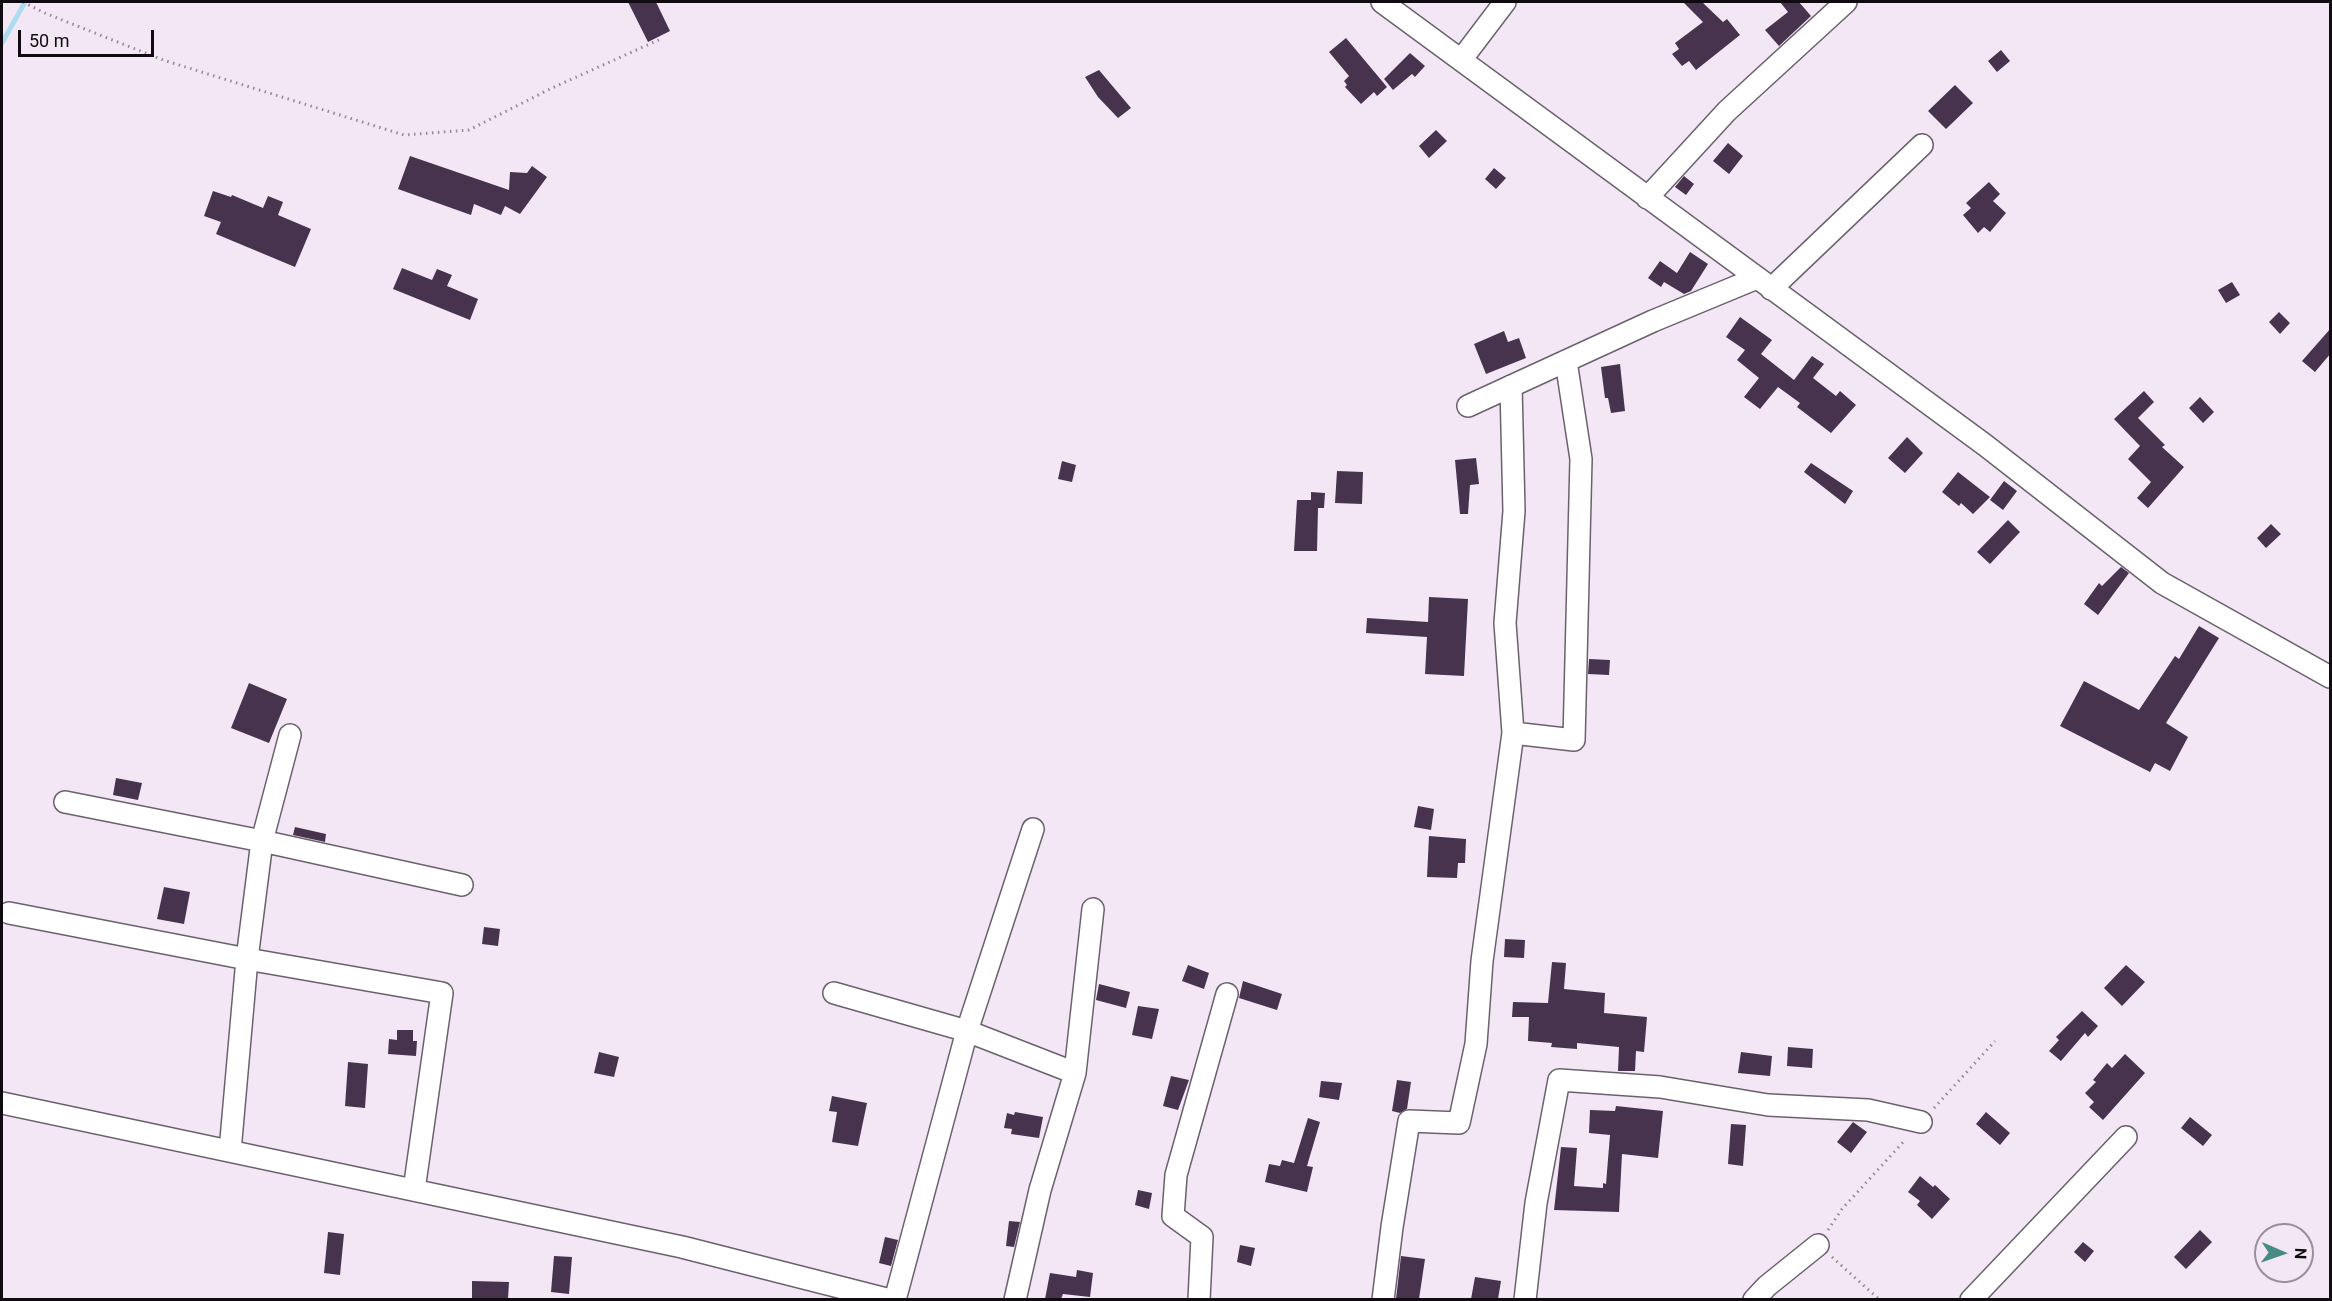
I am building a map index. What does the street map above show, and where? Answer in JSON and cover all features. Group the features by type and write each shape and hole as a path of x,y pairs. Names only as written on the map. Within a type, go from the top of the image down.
{"street":[{"path":"1461,60 1505,2"},
{"path":"1647,198 1727,111 1846,2"},
{"path":"1387,3 1647,198 1985,445 2162,583 2331,676"},
{"path":"1468,405 1653,321 1764,284 1922,145"},
{"path":"1513,733 1574,740 1581,459 1566,361"},
{"path":"1383,1299 1409,1121 1459,1122 1476,1044 1482,961 1513,733 1505,623 1514,511 1511,386"},
{"path":"230,1151 248,959 262,841 290,735"},
{"path":"65,802 262,841 462,885"},
{"path":"2,1103 682,1247 893,1299 967,1031 1033,829"},
{"path":"1015,1299 1040,1190 1075,1072 1094,909"},
{"path":"9,913 248,959 442,993 414,1190"},
{"path":"834,993 967,1031 1075,1072"},
{"path":"1199,1299 1202,1237 1173,1216 1176,1175 1227,994"},
{"path":"1525,1299 1536,1203 1559,1080 1660,1087 1768,1105 1868,1110 1921,1122"},
{"path":"1971,1299 2126,1137"},
{"path":"1754,1299 1818,1245"}],"path":[{"path":"23,2 47,14 163,60 404,135 469,130 552,88 663,38"},
{"path":"1880,1299 1818,1245 1842,1209 1995,1041"}],"building":[{"path":"628,2 656,2 670,31 648,42"},
{"path":"1683,2 1702,2 1723,22 1727,19 1740,35 1696,70 1689,61 1682,66 1672,54 1679,49 1675,43 1703,22"},
{"path":"1780,2 1799,2 1811,16 1779,46 1765,30 1788,12"},
{"path":"1346,38 1387,87 1377,96 1374,92 1361,104 1345,87 1347,85 1344,81 1349,76 1329,52"},
{"path":"2001,50 2010,61 1997,72 1988,61"},
{"path":"1410,53 1425,66 1415,77 1412,74 1393,90 1384,79"},
{"path":"1099,70 1131,108 1118,118 1098,97 1085,77"},
{"path":"1955,85 1973,103 1946,129 1928,111"},
{"path":"1436,130 1447,141 1429,158 1419,146"},
{"path":"1728,143 1743,156 1729,174 1713,161"},
{"path":"410,156 509,190 510,172 527,173 532,166 547,177 520,214 505,206 501,215 474,204 471,215 398,189"},
{"path":"1494,168 1506,178 1496,189 1485,179"},
{"path":"1684,176 1694,184 1686,195 1675,187"},
{"path":"1989,182 2000,194 1993,201 2006,213 1990,232 1984,227 1978,233 1963,215 1971,208 1966,203"},
{"path":"213,191 231,197 232,195 263,208 268,196 283,202 278,215 311,229 295,267 216,234 221,222 204,216"},
{"path":"1690,252 1708,264 1691,291 1684,294 1664,282 1661,287 1648,278 1660,261 1677,273"},
{"path":"402,268 432,280 437,269 452,275 447,286 478,299 470,320 393,289"},
{"path":"2232,282 2240,295 2226,303 2218,290"},
{"path":"2279,312 2290,323 2280,334 2269,322"},
{"path":"1740,317 1772,340 1761,354 1794,380 1812,356 1824,364 1813,378 1836,396 1840,391 1856,405 1831,433 1797,407 1800,403 1778,387 1760,409 1744,397 1759,378 1737,360 1745,350 1726,337"},
{"path":"2331,328 2331,353 2315,372 2302,361"},
{"path":"1504,331 1508,342 1519,338 1526,358 1486,374 1474,344"},
{"path":"1620,364 1625,411 1611,413 1608,398 1605,398 1601,367"},
{"path":"2144,391 2154,402 2138,418 2165,445 2162,447 2184,467 2148,508 2137,498 2151,482 2128,459 2140,446 2114,419"},
{"path":"2200,397 2214,412 2203,423 2189,408"},
{"path":"1907,437 1923,453 1905,473 1888,458"},
{"path":"1476,458 1479,484 1470,485 1468,514 1460,514 1455,460"},
{"path":"1062,461 1076,465 1072,482 1058,479"},
{"path":"1811,463 1853,491 1845,504 1804,472"},
{"path":"1337,471 1363,472 1362,504 1335,503"},
{"path":"1958,472 1990,497 1973,514 1961,503 1959,506 1942,492"},
{"path":"2004,481 2017,491 2003,510 1990,500"},
{"path":"1311,492 1325,493 1324,508 1318,508 1317,551 1294,551 1297,500 1311,500"},
{"path":"2008,520 2020,532 1990,564 1977,552"},
{"path":"2271,524 2281,534 2266,548 2257,538"},
{"path":"2121,567 2129,573 2098,615 2084,604 2099,583 2102,586"},
{"path":"1429,597 1468,599 1464,676 1425,674 1427,637 1366,633 1367,618 1428,622"},
{"path":"2199,626 2219,638 2166,723 2188,737 2170,771 2155,763 2150,772 2060,726 2084,681 2139,710 2175,656 2179,659"},
{"path":"1589,659 1610,660 1609,675 1588,674"},
{"path":"249,683 287,699 269,743 231,728"},
{"path":"116,778 142,783 138,800 113,795"},
{"path":"1418,806 1434,809 1431,830 1414,827"},
{"path":"295,827 326,834 325,842 293,835"},
{"path":"1429,836 1466,839 1465,863 1458,863 1457,878 1427,877"},
{"path":"164,887 190,892 184,924 157,919"},
{"path":"484,927 500,929 498,946 482,944"},
{"path":"1505,939 1525,940 1524,958 1504,957"},
{"path":"1552,962 1566,963 1564,989 1605,993 1604,1013 1647,1017 1644,1052 1636,1051 1635,1071 1618,1071 1619,1047 1577,1043 1577,1049 1551,1047 1552,1043 1528,1041 1529,1017 1512,1017 1513,1002 1548,1003"},
{"path":"1188,965 1209,973 1204,989 1182,981"},
{"path":"2126,965 2145,982 2122,1006 2104,988"},
{"path":"1243,981 1282,994 1277,1010 1239,998"},
{"path":"1099,984 1130,992 1126,1008 1096,1000"},
{"path":"1138,1006 1159,1009 1152,1039 1132,1035"},
{"path":"2082,1011 2098,1026 2088,1037 2085,1033 2061,1061 2049,1051 2059,1040 2056,1037"},
{"path":"397,1030 413,1030 413,1041 417,1041 416,1056 388,1054 389,1039 397,1040"},
{"path":"1788,1047 1813,1049 1812,1068 1787,1066"},
{"path":"599,1052 619,1057 614,1077 594,1073"},
{"path":"1741,1052 1772,1056 1770,1076 1738,1073"},
{"path":"2125,1054 2145,1073 2103,1120 2089,1107 2094,1102 2085,1093 2096,1082 2093,1080 2107,1063 2112,1068"},
{"path":"348,1062 368,1064 365,1108 345,1106"},
{"path":"1171,1076 1189,1080 1178,1110 1163,1106"},
{"path":"1397,1080 1411,1082 1407,1109 1400,1113 1392,1111"},
{"path":"1321,1081 1342,1083 1339,1100 1319,1097"},
{"path":"832,1096 867,1103 858,1146 832,1142 837,1112 829,1111"},
{"path":"1616,1106 1663,1111 1658,1158 1622,1154 1619,1212 1554,1210 1561,1147 1577,1148 1574,1186 1603,1188 1603,1183 1606,1184 1610,1135 1589,1133 1590,1110 1615,1111"},
{"path":"1015,1112 1043,1117 1039,1138 1011,1134 1012,1129 1004,1128 1007,1113 1014,1115"},
{"path":"1986,1112 2010,1133 2000,1145 1976,1124"},
{"path":"2190,1117 2212,1135 2203,1146 2181,1128"},
{"path":"1308,1118 1320,1122 1307,1166 1313,1167 1307,1192 1265,1182 1269,1164 1280,1166 1282,1160 1294,1163"},
{"path":"1853,1122 1867,1132 1851,1153 1837,1142"},
{"path":"1731,1124 1746,1125 1743,1166 1728,1164"},
{"path":"1920,1176 1933,1187 1935,1185 1950,1199 1932,1219 1917,1205 1920,1201 1908,1192"},
{"path":"1138,1190 1152,1193 1149,1209 1135,1205"},
{"path":"1009,1221 1020,1222 1014,1247 1006,1246"},
{"path":"2200,1230 2212,1242 2186,1269 2174,1257"},
{"path":"328,1232 344,1234 340,1275 324,1273"},
{"path":"885,1237 898,1240 891,1266 879,1263"},
{"path":"2083,1242 2094,1251 2085,1262 2074,1252"},
{"path":"1240,1245 1255,1248 1251,1266 1237,1262"},
{"path":"554,1256 572,1257 569,1294 551,1292"},
{"path":"1401,1256 1425,1259 1419,1299 1396,1299"},
{"path":"1077,1270 1093,1273 1090,1297 1063,1294 1061,1299 1045,1299 1050,1273 1076,1277"},
{"path":"1475,1277 1501,1281 1498,1299 1471,1299"},
{"path":"472,1281 509,1282 508,1299 472,1299"}],"waterway":[{"path":"2,43 25,2"}]}
